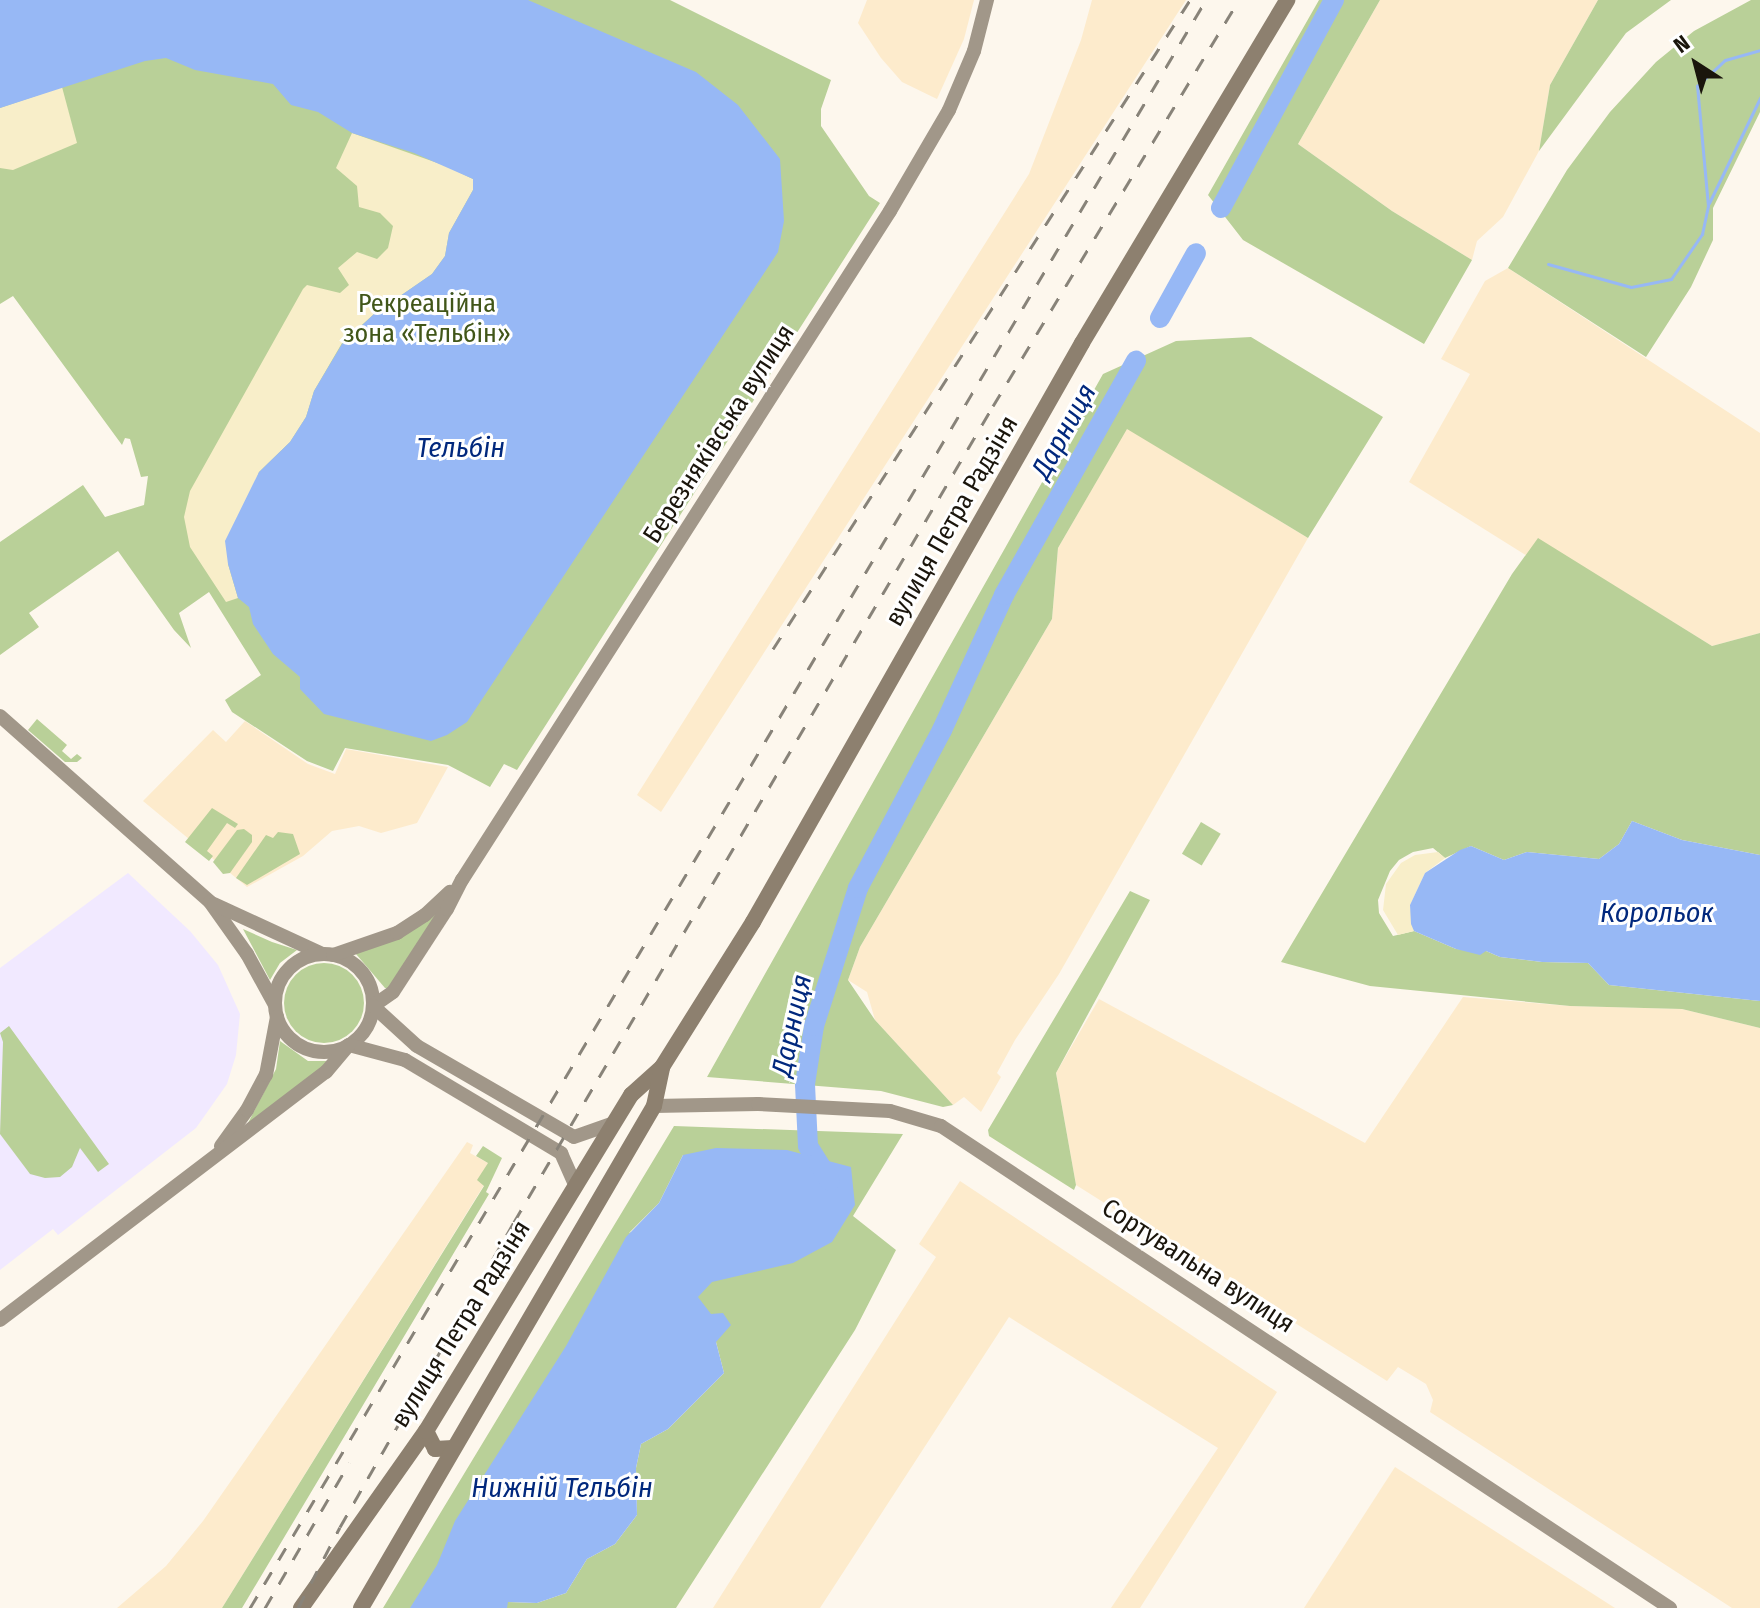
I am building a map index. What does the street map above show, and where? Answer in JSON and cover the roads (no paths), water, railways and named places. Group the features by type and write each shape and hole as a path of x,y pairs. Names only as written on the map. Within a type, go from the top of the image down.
{"main road":[{"name":"вулиця Петра Радзіня","path":"301,1608 426,1431 631,1095 662,1067 753,922 1082,343 1287,0"},
{"name":"вулиця Петра Радзіня","path":"361,1608 654,1106 662,1067"},
{"path":"426,1431 435,1449 453,1448"}],"street":[{"name":"Березняківська вулиця","path":"373,1006 393,992 447,909 462,880 936,136 974,51 987,0"},
{"path":"0,716 210,902 247,954 288,1036 304,1047 327,1052 349,1045 389,1054 412,1064 561,1153 575,1184"},
{"name":"Березняківська вулиця","path":"328,954 397,933 434,908 462,880"},
{"path":"0,1320 333,1066 366,1028 373,1006 370,985 361,971 210,902"},
{"path":"206,1164 239,1122 261,1085 272,1058 277,988 288,970 306,957 328,954"},
{"path":"393,992 392,1011 406,1037"},
{"path":"373,1006 406,1037 574,1137 614,1123"},
{"path":"333,1066 366,1055 389,1054"},
{"name":"Сортувальна вулиця","path":"654,1106 758,1104 841,1107 918,1116 974,1144 1670,1608"}],"water":[{"name":"Тельбін","path":"0,0 528,0 696,72 738,105 780,159 784,221 778,252 467,722 447,735 431,741 324,714 300,689 300,677 273,654 253,624 249,607 238,598 225,541 259,472 290,442 306,417 314,391 342,344 374,314 432,274 445,256 449,233 473,190 473,179 414,153 352,133 318,112 291,105 273,84 195,70 166,58 145,61 0,108"},
{"name":"Корольок","path":"1632,821 1682,840 1760,855 1760,1001 1609,985 1588,963 1542,962 1500,957 1486,951 1480,955 1456,949 1414,931 1410,905 1425,873 1460,850 1471,846 1504,860 1527,852 1599,859 1619,844"},
{"name":"Нижній Тельбін","path":"716,1148 787,1150 851,1167 855,1205 832,1242 793,1263 712,1282 698,1297 711,1314 723,1313 731,1325 716,1342 724,1373 668,1429 641,1444 636,1468 637,1515 615,1544 587,1559 566,1593 537,1603 508,1602 507,1608 410,1608 437,1565 455,1521 566,1346 626,1237 659,1203 683,1155"}],"waterway":[{"name":"Дарниця","path":"1221,208 1334,0"},
{"path":"1548,264 1631,287 1671,279 1702,234 1708,206 1697,86 1725,60 1760,50"},
{"path":"1709,203 1760,98"},
{"name":"Дарниця","path":"1160,318 1196,253"},
{"name":"Дарниця","path":"830,1181 808,1146 805,1084 814,1026 858,888 942,730 1004,595 1136,361"}],"railway":[{"path":"773,649 1190,0"},
{"path":"250,1608 1206,0"},
{"path":"298,1608 340,1527 514,1222 993,406 1239,0"},
{"path":"265,1608 349,1463"}],"park label":[{"name":"Рекреаційна зона «Тельбін»","path":"427,319"}]}
